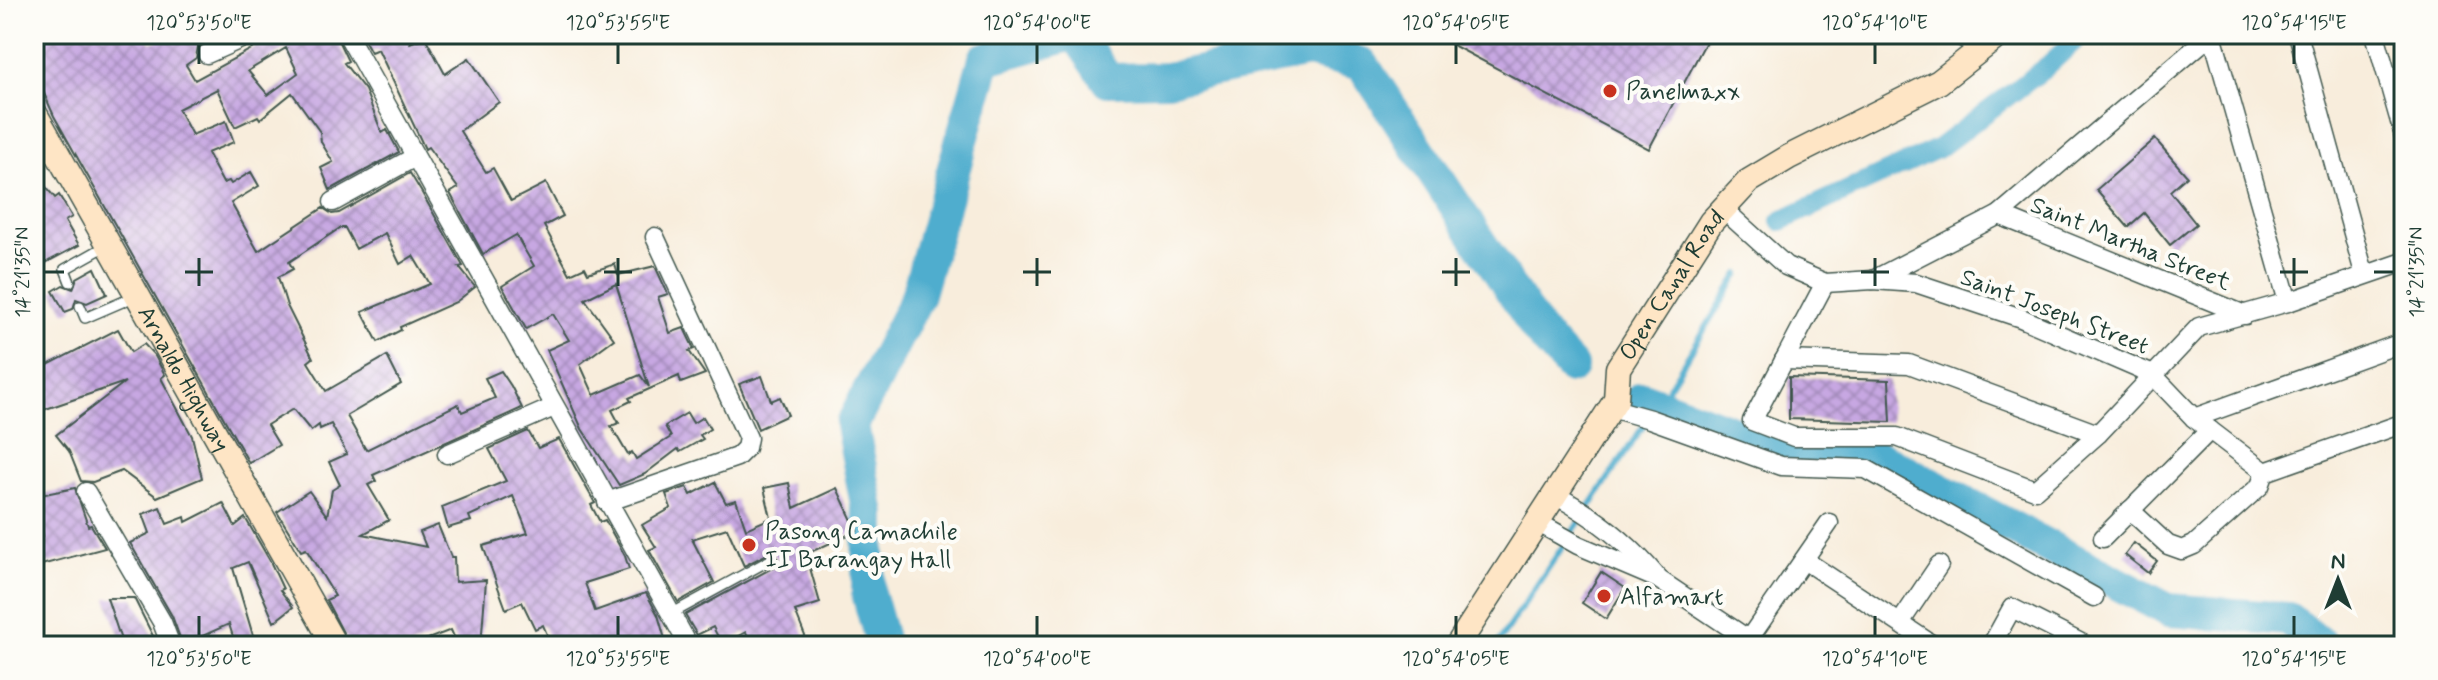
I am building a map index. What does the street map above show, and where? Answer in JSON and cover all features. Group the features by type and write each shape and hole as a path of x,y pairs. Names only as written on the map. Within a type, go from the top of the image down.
{"main road":[{"name":"Open Canal Road","path":"1457,646 1616,400 1618,368 1722,208 1767,169 1939,82 1992,41"},
{"name":"Arnaldo Highway","path":"34,112 335,646"}],"street":[{"path":"207,54 252,34"},
{"path":"347,34 689,646"},
{"path":"1956,34 1992,41"},
{"path":"1873,280 1999,215 2212,34 2288,302"},
{"path":"2298,34 2364,273"},
{"path":"2375,34 2404,136"},
{"path":"333,202 415,157"},
{"name":"Saint Joseph Street","path":"1722,208 1786,266 1825,283 1873,280 1916,283 2021,318 2153,375 2194,418 2265,472"},
{"name":"Saint Martha Street","path":"1999,215 2245,315"},
{"path":"607,502 737,457 746,448 748,438 655,237"},
{"path":"1825,283 1752,421 1794,437 1897,437 2035,490 2098,434 2199,327 2288,302 2364,273 2404,262"},
{"path":"2194,418 2404,342"},
{"path":"1784,360 1909,364 2098,434"},
{"path":"447,454 554,407"},
{"path":"1611,408 1645,417 1781,466 1866,469 2094,597"},
{"path":"2130,510 2168,545 2182,550 2194,545 2260,486 2265,472 2404,423"},
{"path":"2103,538 2210,430"},
{"path":"86,492 162,622 171,646"},
{"path":"1555,495 1595,518 1658,579 1750,644 1829,523"},
{"path":"1537,522 1578,545 1658,579"},
{"path":"1804,560 1934,646"},
{"path":"1900,623 1939,565"},
{"path":"1991,646 2012,608 2087,646"}],"lane":[{"path":"70,282 65,269 109,244"},
{"path":"80,306 85,318 136,295"},
{"path":"1607,558 1619,538"},
{"path":"671,614 772,559"}],"building":[{"path":"34,34 146,34 151,43 175,34 222,34 198,46 196,58 186,65 195,80 279,34 335,34 348,61 344,63 365,90 382,133 387,130 399,152 330,190 321,168 333,162 321,142 320,132 292,93 260,119 258,116 235,127 217,89 178,109 192,135 226,121 234,142 207,153 223,183 229,181 231,184 251,172 259,186 231,203 258,251 323,208 332,214 339,213 410,173 422,193 463,266 459,267 475,287 456,302 400,327 401,330 378,342 362,312 430,284 413,256 400,264 385,233 356,249 345,228 340,228 289,262 293,269 278,277 287,306 313,358 308,362 326,391 387,356 401,384 347,416 366,450 458,404 462,412 495,398 485,378 501,371 511,386 522,408 373,475 376,481 368,485 389,520 363,534 426,547 420,532 438,525 451,557 454,557 455,582 486,580 481,646 458,646 451,630 410,646 350,646 326,600 335,596 306,549 301,551 277,512 309,491 327,516 332,490 340,485 329,462 347,454 331,424 320,429 319,425 311,431 293,409 267,425 279,445 249,463 54,116 34,71","holes":["286,48 298,73 268,95 248,71"]},
{"path":"361,34 413,34 407,37 410,43 425,37 445,74 469,58 499,102 460,131 486,172 493,168 511,201 546,183 563,216 544,226 570,274 585,267 588,273 615,264 618,275 655,266 668,294 658,297 670,333 684,328 694,349 689,351 705,374 681,383 679,376 629,398 631,401 612,410 619,423 611,426 628,455 632,452 636,459 671,437 665,426 687,413 693,423 703,417 710,429 700,435 703,439 680,452 678,449 645,474 619,485 582,429 547,350 569,340 553,314 526,329 502,286 534,266 516,235 483,254 450,193 458,188 428,147 425,149 378,49 371,52","holes":["616,284 649,387 640,375 594,395 580,364 614,339 585,299"]},
{"name":"Panelmaxx","path":"1432,34 1710,34 1649,149"},
{"path":"2155,139 2187,176 2170,191 2196,224 2170,245 2144,213 2128,227 2096,190"},
{"path":"34,173 55,198 59,195 72,217 65,221 79,245 34,269"},
{"path":"95,268 107,294 87,303 76,299 73,309 65,312 53,291 63,285 73,289 77,278"},
{"path":"118,329 131,352 144,344 155,356 165,375 161,378 192,436 202,478 157,497 122,471 93,482 81,481 69,451 56,435 125,382 34,413 34,372"},
{"path":"762,376 771,401 780,397 788,415 758,429 739,384"},
{"path":"1789,377 1889,380 1891,422 1789,419"},
{"path":"528,431 538,448 559,439 595,503 591,505 600,522 605,520 625,556 629,569 585,583 595,611 646,593 658,615 667,646 552,646 543,625 535,629 522,602 506,609 483,546 528,533 513,496 469,516 471,521 448,528 442,507 506,481 489,449"},
{"path":"715,482 726,503 736,500 746,529 771,518 764,488 789,483 794,508 837,488 857,531 806,554 820,603 795,611 809,646 751,646 746,632 722,645 713,627 697,635 685,615 776,566 779,560 771,552 744,566 727,528 692,539 714,582 678,602 649,550 656,547 642,525 671,508 666,494 687,487 691,495"},
{"path":"75,488 88,526 91,525 105,548 34,567 34,539 43,536 35,496"},
{"path":"223,503 235,526 245,518 270,561 283,589 280,590 293,607 274,622 248,562 233,568 254,639 245,646 236,646 229,624 200,637 202,641 183,646 172,616 130,543 150,533 143,514 160,507 167,524 185,517 186,522"},
{"path":"2134,543 2157,561 2148,573 2125,555"},
{"name":"Alfamart","path":"1601,572 1625,588 1606,619 1582,603"},
{"path":"107,598 134,598 158,646 123,646"}],"waterway":[{"path":"883,646 868,593 869,515 852,425 917,297 985,59 1073,34"},
{"path":"1076,34 1108,80 1167,79 1308,51 1362,64 1539,332 1571,367"},
{"path":"1781,221 1939,148 2044,69 2082,34"},
{"path":"1496,646 1659,403 1739,274"},
{"path":"1642,398 1780,450 1873,454 2168,610 2288,619 2323,646"}],"place":[{"name":"Panelmaxx","path":"1610,91"},
{"name":"Pasong Camachile II Barangay Hall","path":"749,545"},
{"name":"Alfamart","path":"1604,596"}]}
